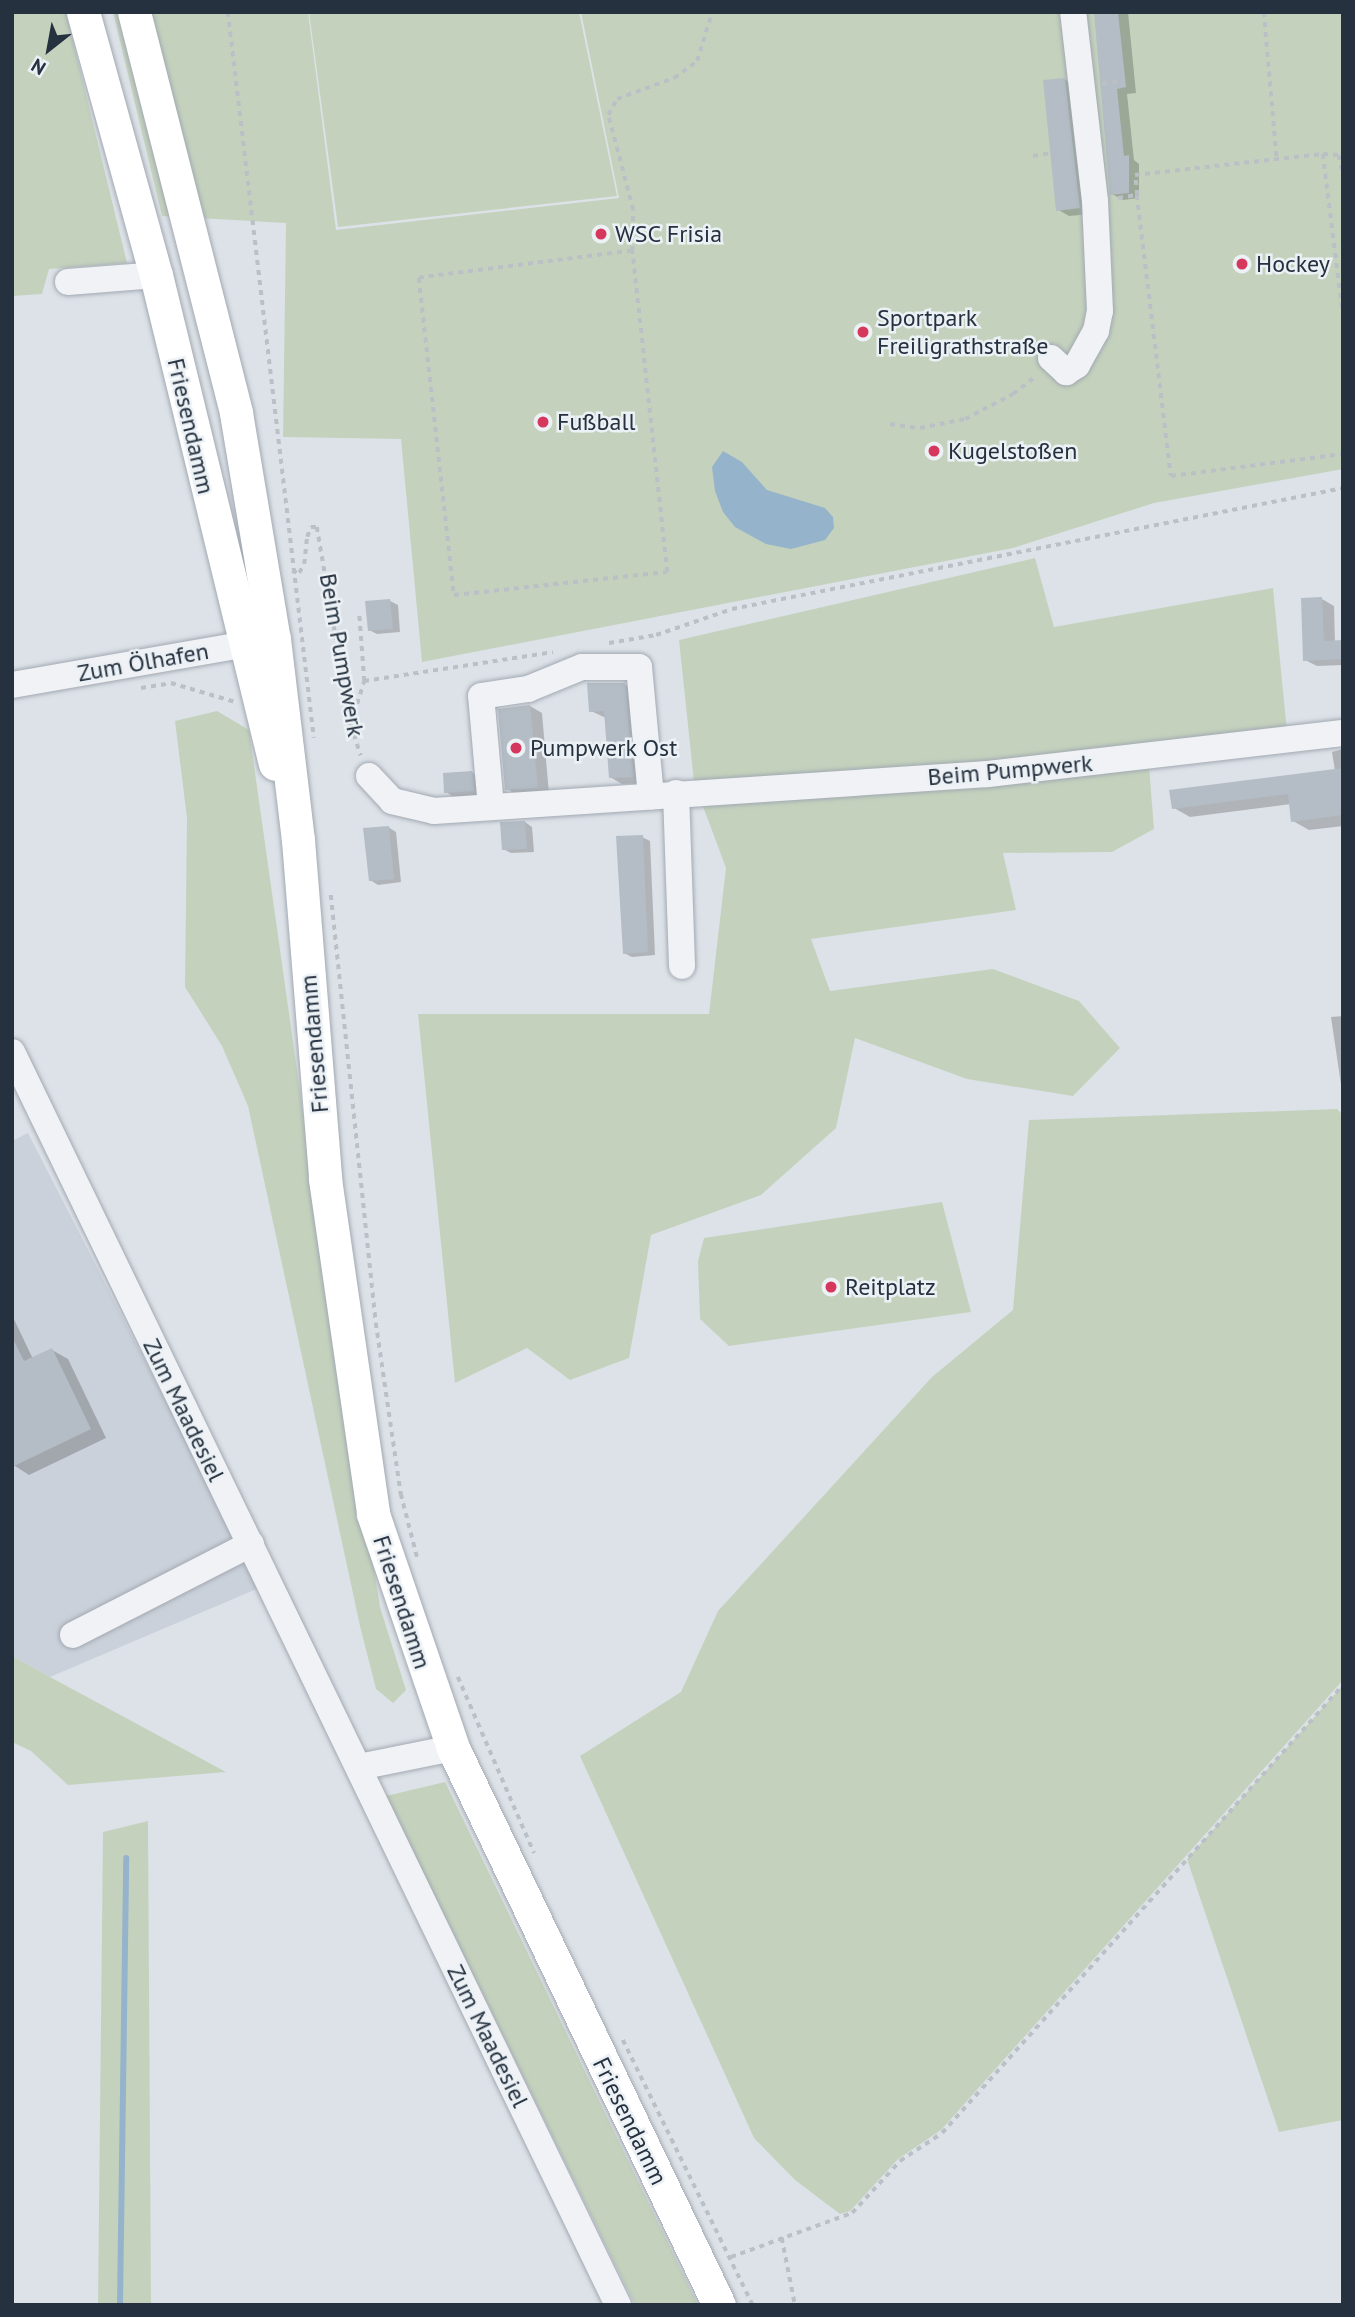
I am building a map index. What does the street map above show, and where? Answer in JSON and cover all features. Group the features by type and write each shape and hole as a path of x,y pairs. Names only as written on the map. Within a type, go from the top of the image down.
{"main road":[{"name":"Friesendamm","path":"83,12 258,642 283,699 298,840 325,1179 373,1514 453,1748 719,2305"},
{"name":"Friesendamm","path":"134,12 236,413 258,642"}],"street":[{"path":"1051,358 1066,372 1076,365 1096,331 1101,289 1095,201 1073,12"},
{"path":"68,282 156,275"},
{"name":"Zum Ölhafen","path":"12,685 258,642"},
{"path":"491,807 481,696 528,689 582,667 639,667 663,794 682,966"},
{"name":"Beim Pumpwerk","path":"369,776 393,801 435,811 988,774 1343,733"},
{"name":"Zum Maadesiel","path":"12,1052 618,2305"},
{"path":"73,1635 251,1544"},
{"path":"359,1767 453,1748"}],"path":[{"path":"228,12 292,571 283,699 316,750"},
{"path":"632,251 419,278 454,595 667,572 632,251 633,210 608,115 611,105 631,92 684,72 696,61 712,12"},
{"path":"1264,12 1277,160"},
{"path":"1104,83 1118,82"},
{"path":"1033,156 1050,153"},
{"path":"1323,154 1343,315"},
{"path":"1343,175 1339,155 1323,154 1135,175 1171,476 1343,454"},
{"path":"1095,201 1137,195"},
{"path":"890,425 920,428 965,419 1013,394 1051,358"},
{"path":"603,644 656,635 732,609 1343,488"},
{"name":"Beim Pumpwerk","path":"292,571 299,573 304,565 307,537 312,527 317,527 351,725 369,776"},
{"path":"351,725 364,681 359,615"},
{"path":"364,681 564,651"},
{"path":"131,689 171,683 242,705 283,699"},
{"path":"330,885 376,1323 401,1494 421,1573"},
{"path":"457,1673 540,1865"},
{"path":"731,2257 852,2213 900,2161 942,2133 1343,1685"},
{"path":"621,2035 754,2305"},
{"path":"782,2238 795,2305"}],"shaded area":[{"path":"28,1133 261,1587 50,1677 12,1656 12,1141"}],"green space":[{"path":"12,12 66,12 127,263 49,269 42,294 12,296"},
{"name":"Sportpark Freiligrathstraße","path":"113,12 308,12 336,230 619,198 581,12 1343,12 1343,469 1154,503 1013,548 422,662 401,439 283,437 286,223 162,216"},
{"path":"309,12 579,12 617,196 338,227"},
{"path":"1035,558 1054,627 1273,588 1287,732 988,766 694,782 679,640"},
{"path":"217,711 249,730 317,1212 380,1607 406,1690 393,1703 376,1689 360,1626 248,1106 222,1046 185,987 187,818 175,721"},
{"path":"1149,766 1154,829 1112,852 1003,853 1016,910 811,939 830,991 993,969 1079,1001 1120,1048 1073,1096 967,1079 855,1038 836,1128 761,1195 651,1235 629,1358 570,1380 527,1348 455,1383 418,1014 709,1014 726,868 701,801"},
{"path":"1337,1109 1343,1115 1343,1680 941,2130 898,2159 850,2211 840,2214 795,2180 754,2138 580,1756 681,1692 718,1611 932,1377 1013,1310 1029,1120"},
{"name":"Reitplatz","path":"942,1202 971,1312 729,1346 700,1319 698,1261 704,1238"},
{"path":"12,1656 226,1772 68,1785 31,1751 12,1742"},
{"path":"1343,1685 1343,2120 1279,2132 1187,1859"},
{"path":"445,1782 698,2305 635,2305 386,1796"},
{"path":"148,1821 151,2305 98,2305 103,1832"}],"water":[{"path":"723,451 742,462 767,490 825,508 833,517 834,528 825,540 791,549 766,544 735,527 723,512 715,491 712,467"}],"building":[{"path":"1094,12 1118,12 1126,87 1117,89 1124,156 1129,155 1129,193 1110,195"},
{"path":"1065,78 1080,208 1056,211 1043,80"},
{"path":"1322,597 1324,641 1343,640 1343,659 1303,661 1301,598"},
{"path":"390,599 393,629 368,631 365,601"},
{"path":"587,683 625,683 633,777 609,778 604,711 589,712"},
{"name":"Pumpwerk Ost","path":"530,705 538,788 505,790 498,709"},
{"path":"1343,768 1343,815 1291,822 1288,794 1172,809 1169,790"},
{"path":"472,771 474,791 444,793 443,773"},
{"path":"525,821 527,849 502,850 500,822"},
{"path":"389,826 394,879 369,881 363,828"},
{"path":"643,835 648,952 623,954 616,836"},
{"path":"12,1337 24,1361 52,1348 91,1429 12,1467"}],"waterway":[{"path":"120,2305 126,1858"}],"place":[{"name":"WSC Frisia","path":"601,234"},
{"name":"Hockey","path":"1242,264"},
{"name":"Sportpark Freiligrathstraße","path":"863,332"},
{"name":"Fußball","path":"543,422"},
{"name":"Kugelstoßen","path":"934,451"},
{"name":"Pumpwerk Ost","path":"516,748"},
{"name":"Reitplatz","path":"831,1287"}]}
